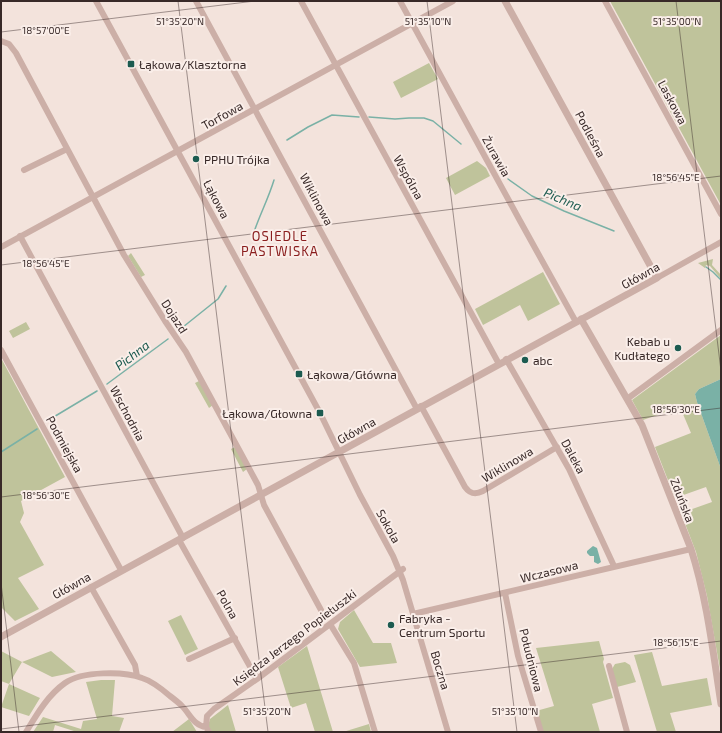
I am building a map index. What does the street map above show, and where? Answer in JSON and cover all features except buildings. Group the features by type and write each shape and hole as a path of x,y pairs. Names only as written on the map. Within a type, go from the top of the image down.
{"street":[{"name":"Łąkowa","path":"96,1 320,413 339,451"},
{"name":"Wiklinowa","path":"196,1 419,408 468,492 473,494 483,491 557,447"},
{"name":"Wspólna","path":"300,1 499,364"},
{"name":"Żurawia","path":"400,1 519,219 579,320"},
{"name":"Torfowa","path":"1,247 453,1"},
{"name":"Podleśna","path":"505,1 656,278"},
{"name":"Laskowa","path":"605,1 721,214"},
{"name":"Dojazd","path":"1,41 9,44 16,53 124,256 186,352 258,486 264,505 322,610"},
{"path":"24,170 67,149"},
{"name":"Wschodnia","path":"20,236 181,539"},
{"name":"Główna","path":"1,637 721,242"},
{"name":"Zduńska","path":"579,320 642,425 696,565 709,626 721,704"},
{"path":"627,399 721,330"},
{"name":"Podmiejska","path":"1,350 121,570"},
{"name":"Daleka","path":"506,360 569,469 614,566"},
{"name":"Sokola","path":"339,451 360,495 401,570 413,614"},
{"name":"Polna","path":"181,539 257,679"},
{"name":"Wczasowa","path":"413,614 690,549"},
{"name":"Księdza Jerzego Popiełuszki","path":"208,730 207,716 214,709 257,679 401,570"},
{"path":"91,587 135,665 136,676"},
{"name":"Południowa","path":"505,593 518,656 541,732"},
{"name":"Boczna","path":"413,614 448,732"},
{"path":"330,624 354,663 375,732"},
{"path":"189,659 235,638"},
{"path":"609,666 627,732"},
{"path":"26,732 53,693 67,682 93,673 120,674 143,678 168,694 182,706 195,722 208,730"}],"green space":[{"path":"610,1 721,1 721,205"},
{"path":"429,63 438,79 401,98 393,82"},
{"path":"477,161 486,168 490,176 455,195 446,178"},
{"path":"131,253 145,275 141,277 128,256"},
{"path":"713,259 712,265 721,275 721,279 710,266 706,265 705,268 698,263"},
{"path":"543,272 560,304 528,321 520,305 483,325 475,309"},
{"path":"26,322 30,329 13,338 9,331"},
{"path":"721,335 721,379 699,389 695,394 721,469 721,675 707,596 696,552 681,513 712,502 706,487 675,498 655,447 691,433 680,407 643,420 632,400"},
{"path":"1,358 65,477 21,501 24,513 20,522 44,565 18,578 39,609 15,621 1,607"},
{"path":"199,381 213,405 209,408 195,383"},
{"path":"235,447 247,469 243,472 231,449"},
{"path":"354,610 373,643 391,643 397,663 360,667 338,629 340,622"},
{"path":"181,615 198,649 185,655 168,621"},
{"path":"599,641 613,698 592,704 600,732 543,732 536,711 554,706 536,648"},
{"path":"307,646 333,732 315,732 306,703 291,708 278,667"},
{"path":"1,651 22,662 9,684 1,681"},
{"path":"51,651 76,672 52,677 22,662"},
{"path":"652,652 662,686 707,678 712,705 670,713 676,732 657,732 634,655"},
{"path":"625,662 630,665 636,682 617,687 612,669 615,664"},
{"path":"115,680 112,716 124,718 119,732 77,732 55,725 53,732 33,732 43,717 81,729 83,721 97,719 86,682"},
{"path":"9,684 40,698 29,716 1,707"},
{"path":"228,705 236,732 212,732 208,726 210,719"},
{"path":"189,719 197,732 172,732"},
{"path":"369,724 371,732 343,732"}],"water":[{"path":"721,379 721,469 695,394 699,389"},
{"path":"593,546 597,548 601,562 598,564 594,562 594,556 590,556 587,553 587,551"}],"waterway":[{"name":"Pichna","path":"287,140 332,115 359,117"},
{"name":"Pichna","path":"369,117 395,119 424,118 433,121 461,144"},
{"name":"Pichna","path":"508,179 532,196 564,211 614,231"},
{"name":"Pichna","path":"252,238 274,180"},
{"name":"Pichna","path":"706,267 721,280"},
{"name":"Pichna","path":"183,327 218,299 226,286"},
{"name":"Pichna","path":"107,384 168,339"},
{"name":"Pichna","path":"47,421 97,391"},
{"name":"Pichna","path":"1,452 37,429"}],"place":[{"name":"Łąkowa/Klasztorna","path":"131,64"},
{"name":"PPHU Trójka","path":"196,159"},
{"name":"Kebab u Kudłatego","path":"678,348"},
{"name":"abc","path":"525,360"},
{"name":"Łąkowa/Główna","path":"299,374"},
{"name":"Łąkowa/Głowna","path":"320,413"},
{"name":"Fabryka - Centrum Sportu","path":"391,625"}],"district":[{"name":"OSIEDLE PASTWISKA","path":"280,244"}]}
